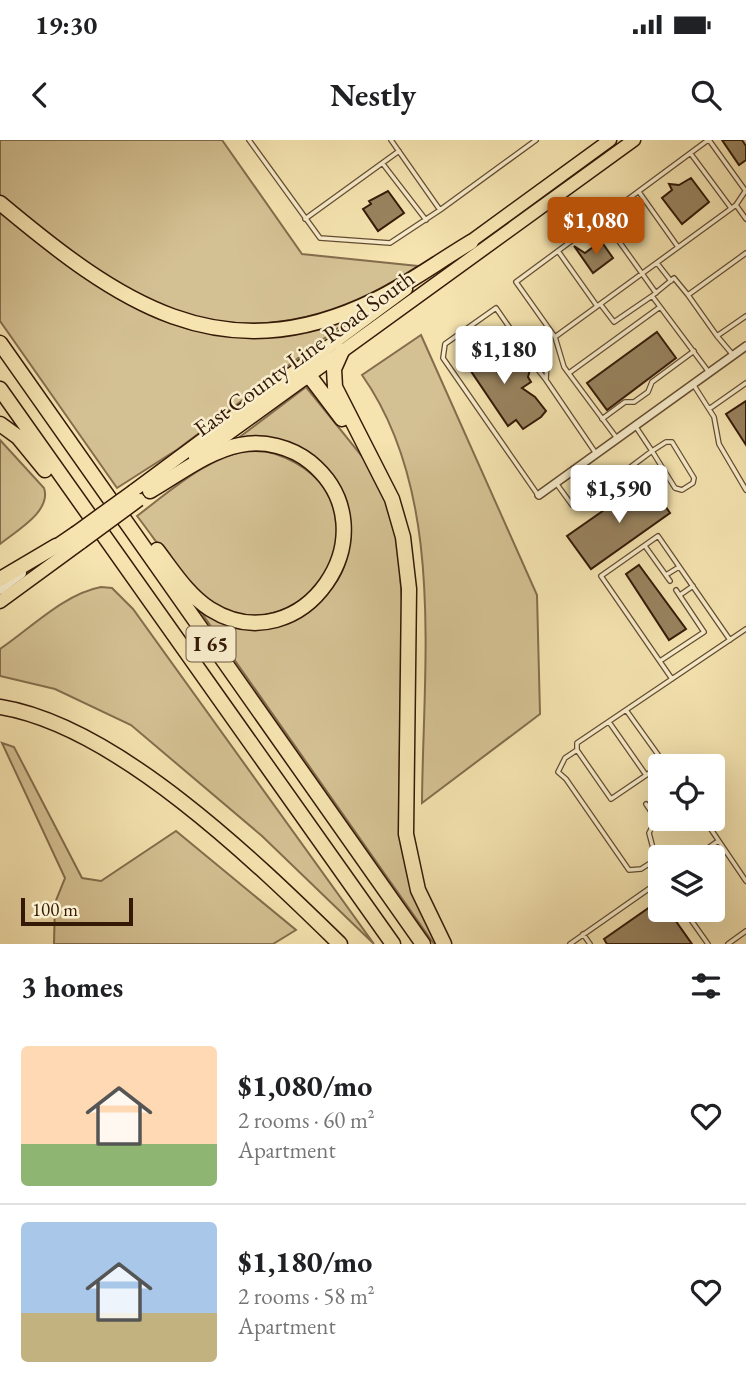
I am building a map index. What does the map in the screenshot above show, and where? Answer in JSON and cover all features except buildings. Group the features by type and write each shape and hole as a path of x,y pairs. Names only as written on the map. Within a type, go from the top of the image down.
{"highway":[{"path":"0,203 57,249 133,301 182,320 239,330 298,325 349,311 388,292 471,242"},
{"name":"I 65","path":"0,343 423,944"},
{"path":"342,351 334,369 335,387 396,510 407,560 404,792 407,842 421,897 444,944"},
{"path":"288,376 306,375 370,453"},
{"name":"I 65","path":"0,389 393,944"},
{"path":"54,421 181,582 212,610 252,621 284,616 315,598 337,568 344,539 338,500 321,472 289,450 260,443 230,447 141,494"},
{"path":"0,424 26,446 123,565"},
{"path":"0,579 56,546"},
{"path":"0,707 53,720 109,750 235,848 340,944"}],"main road":[{"name":"East County Line Road South","path":"141,494 288,376 610,140"},
{"name":"East County Line Road South","path":"0,602 78,537 634,140"},
{"name":"East County Line Road South","path":"0,589 56,546 78,537"}],"street":[{"path":"539,495 746,346"}],"lane":[{"path":"249,140 320,238 390,243 536,140"},
{"path":"391,140 440,210"},
{"path":"555,337 734,206 746,190 708,140 516,282 555,337 569,373 617,439"},
{"path":"305,219 399,151"},
{"path":"691,154 746,219"},
{"path":"382,163 426,220"},
{"path":"639,192 678,247"},
{"path":"603,219 642,274 660,307 709,372"},
{"path":"558,251 614,322 674,278 733,355"},
{"path":"688,295 746,253"},
{"path":"657,263 671,281"},
{"path":"569,373 660,307"},
{"path":"539,495 442,354 445,344 496,309 597,454"},
{"path":"717,336 746,316"},
{"path":"525,351 542,356 547,362 546,380"},
{"path":"602,419 625,402 634,401 648,392 652,382 694,352"},
{"path":"709,409 746,383"},
{"path":"693,384 714,416 719,444 746,490"},
{"path":"556,483 572,505 580,505 652,451 666,442 672,442 694,478 693,484 682,490 675,488 652,451 635,426"},
{"path":"672,679 601,576 658,536 730,640"},
{"path":"645,545 670,581"},
{"path":"666,576 679,567"},
{"path":"679,595 692,586"},
{"path":"660,662 704,632 676,590"},
{"path":"609,722 646,775 611,799 577,750 577,743 746,629"},
{"path":"626,710 658,754"},
{"path":"577,750 565,758 558,772 566,779 629,870 641,869 652,862 654,852 649,832 656,819 646,804"},
{"path":"712,831 746,881"},
{"path":"713,845 719,841"},
{"path":"570,944 648,889"},
{"path":"692,922 708,944"},
{"path":"727,944 746,931"},
{"path":"583,934 590,944"}],"shaded area":[{"path":"0,140 222,140 302,254 418,266 355,301 290,320 222,322 187,315 152,303 113,282 73,255 0,196"},
{"path":"0,209 75,270 132,306 162,320 192,329 222,333 266,330 340,319 342,325 178,449 117,488 0,321"},
{"path":"421,335 537,595 540,714 422,803 426,638 418,526 407,473 389,422 362,375"},
{"path":"306,387 365,460 388,505 398,541 402,603 399,815 411,882 438,944 434,944 196,605 246,626 319,598 338,579 349,542 344,501 336,482 325,467 311,456 237,439"},
{"path":"0,440 44,488 45,496 43,505 31,520 0,544"},
{"path":"255,449 276,454 312,474 324,488 338,523 337,544 327,574 296,603 283,610 255,616 227,611 202,596 181,575 137,516 178,484 207,466 222,458"},
{"path":"101,587 112,588 133,609 374,944 262,836 131,725 55,689 0,676 0,649 61,604"},
{"path":"2,743 14,747 82,878 101,881 176,831 296,930 273,944 54,944 55,903 65,878"}]}
